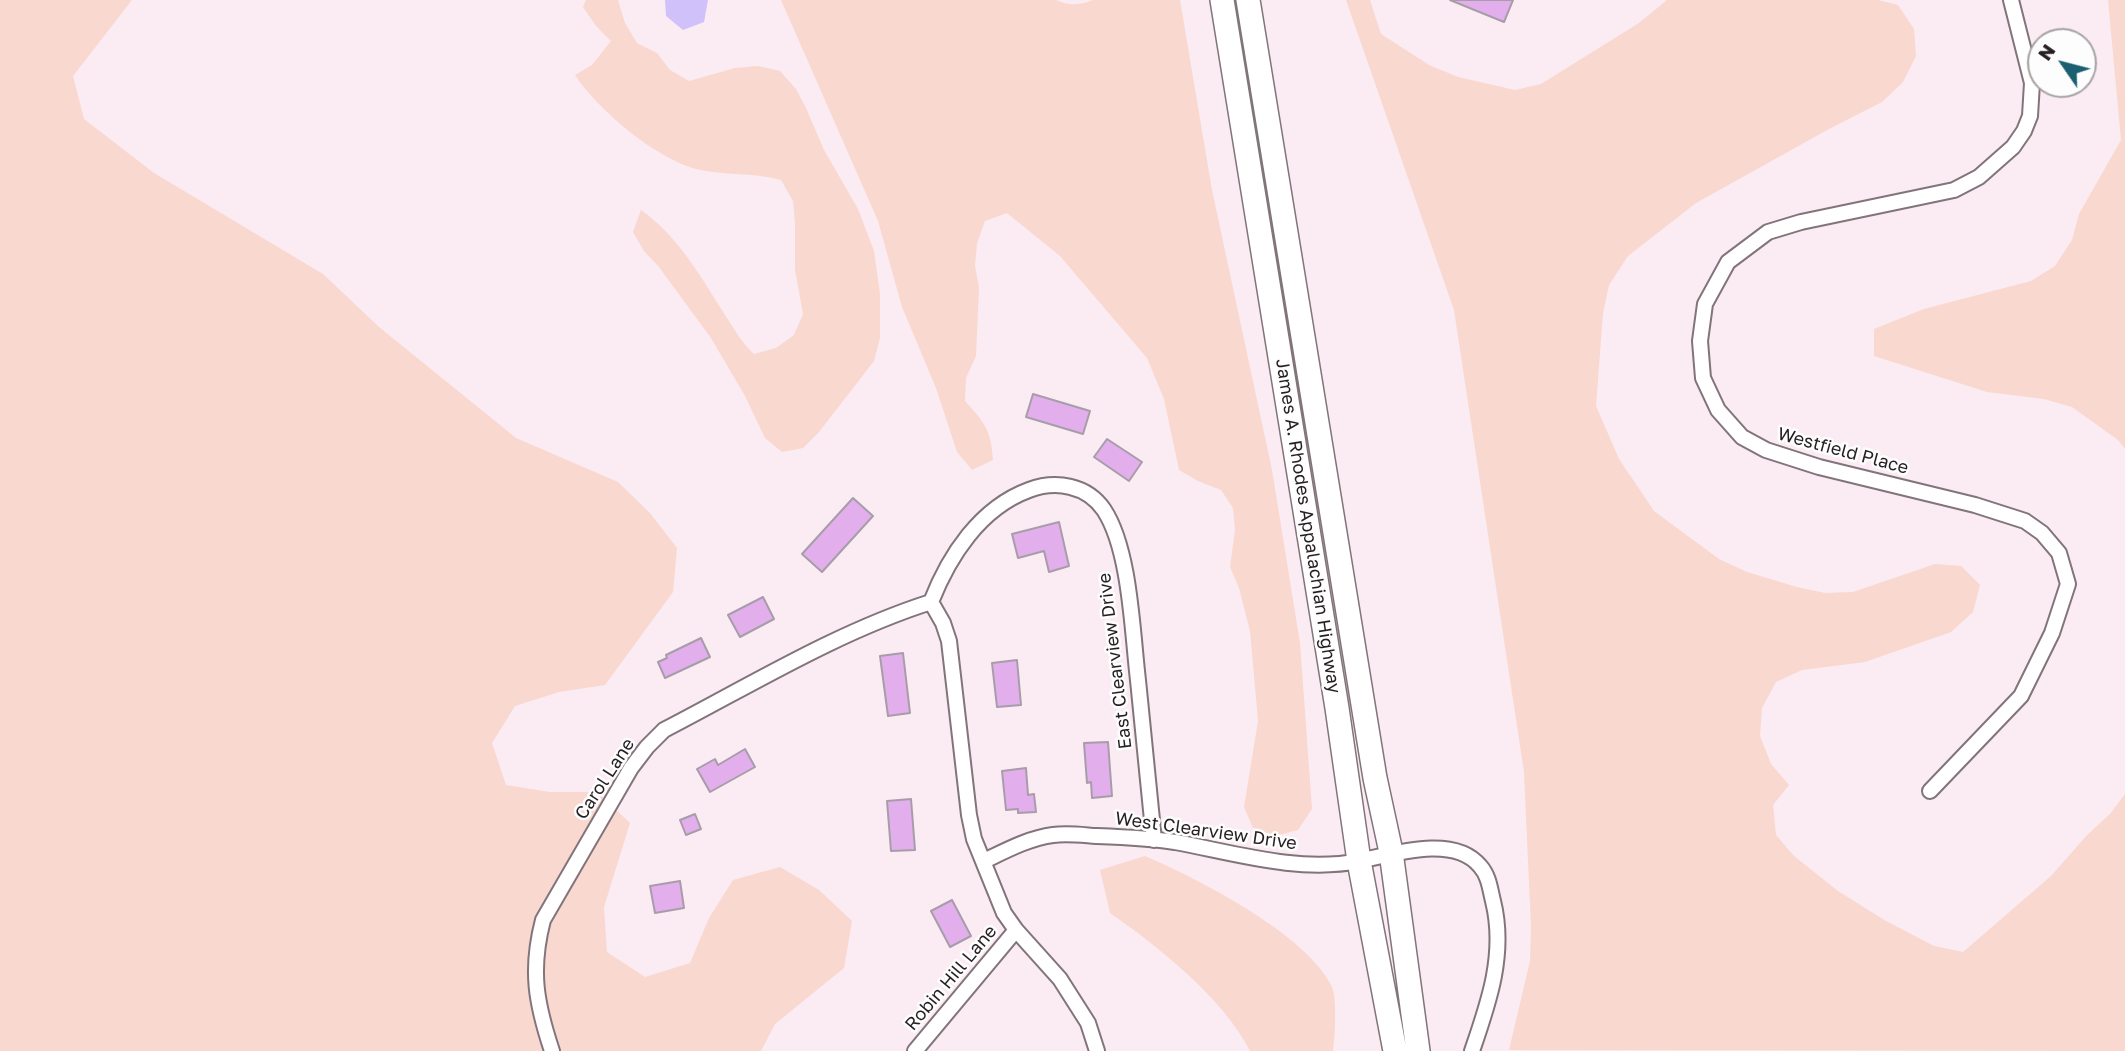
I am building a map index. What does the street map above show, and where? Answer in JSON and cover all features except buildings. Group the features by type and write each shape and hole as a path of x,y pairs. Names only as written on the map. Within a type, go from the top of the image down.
{"highway":[{"name":"James A. Rhodes Appalachian Highway","path":"1222,0 1339,721 1359,861 1395,1051"},
{"name":"James A. Rhodes Appalachian Highway","path":"1248,0 1374,778 1391,852 1418,1051"}],"street":[{"name":"Westfield Place","path":"1930,791 2021,696 2052,633 2068,584 2059,553 2042,533 2025,521 1976,505 1819,467 1766,450 1742,438 1718,410 1703,378 1700,341 1705,304 1728,262 1768,232 1801,222 1954,190 1979,177 2013,147 2030,116 2032,83 2011,0"},
{"name":"East Clearview Drive","path":"931,602 940,579 964,542 983,519 1010,497 1039,486 1055,484 1081,489 1092,496 1104,509 1113,527 1130,604 1154,840"},
{"path":"931,602 943,622 949,641 974,839 1004,913 1060,979 1088,1023 1097,1051"},
{"name":"Carol Lane","path":"552,1051 537,1000 534,974 536,947 543,920 631,768 647,747 664,730 821,648 931,602"},
{"name":"West Clearview Drive","path":"984,861 1028,842 1054,835 1154,840 1324,866 1359,861 1391,852 1453,850 1476,861 1489,881 1498,925 1498,947 1491,996 1472,1051"},
{"name":"Robin Hill Lane","path":"915,1051 1016,930"}],"shaded area":[{"path":"0,0 132,0 73,76 84,119 154,173 323,274 379,327 516,438 618,482 650,513 677,548 673,592 605,685 559,692 515,706 492,743 506,785 550,792 597,792 630,823 604,907 607,952 645,977 690,963 709,918 733,880 780,867 819,890 852,921 844,968 775,1024 761,1051 0,1051"},
{"path":"586,0 618,0 625,23 637,43 657,53 670,70 689,81 735,68 758,66 780,71 796,89 824,150 858,209 874,251 880,294 880,338 874,361 819,432 803,448 782,452 765,438 745,396 711,338 659,267 644,251 633,232 641,210 666,232 688,258 738,336 754,354 776,348 794,335 803,314 795,270 793,201 781,180 696,169 663,155 629,131 598,103 575,75 592,65 611,41 583,7"},
{"path":"665,0 708,0 704,22 683,30 666,16"},
{"path":"781,0 1056,0 1075,4 1093,0 1180,0 1212,190 1272,470 1300,643 1312,809 1298,830 1275,836 1253,828 1244,807 1258,721 1250,631 1239,588 1230,567 1235,530 1233,508 1221,490 1179,470 1164,399 1147,358 1060,256 1007,213 985,221 977,243 975,266 979,288 976,356 966,378 965,401 986,428 991,441 993,460 972,470 957,452 936,388 902,307 878,221"},
{"path":"1346,0 1370,0 1381,34 1429,65 1458,77 1515,90 1541,84 1639,23 1667,0 1878,0 1898,5 1914,29 1916,56 1903,82 1882,102 1696,203 1628,256 1609,285 1603,313 1596,406 1619,459 1654,511 1719,559 1747,572 1825,593 1853,592 1935,564 1961,566 1980,585 1973,612 1951,632 1865,662 1802,670 1776,682 1762,708 1760,736 1771,764 1789,785 1773,805 1776,835 1794,856 1838,891 1886,921 1934,946 1963,952 2051,876 2088,834 2110,814 2125,794 2125,1051 1509,1050 1530,961 1524,772 1454,310"},
{"path":"2108,0 2125,0 2125,449 2118,440 2072,407 2044,399 1987,392 1874,356 1874,329 1924,309 2031,281 2055,266 2072,240 2079,214 2121,140"},
{"path":"1145,856 1249,910 1300,947 1319,967 1334,993 1333,1051 1250,1051 1224,1012 1207,993 1149,941 1110,913 1100,870"}]}
